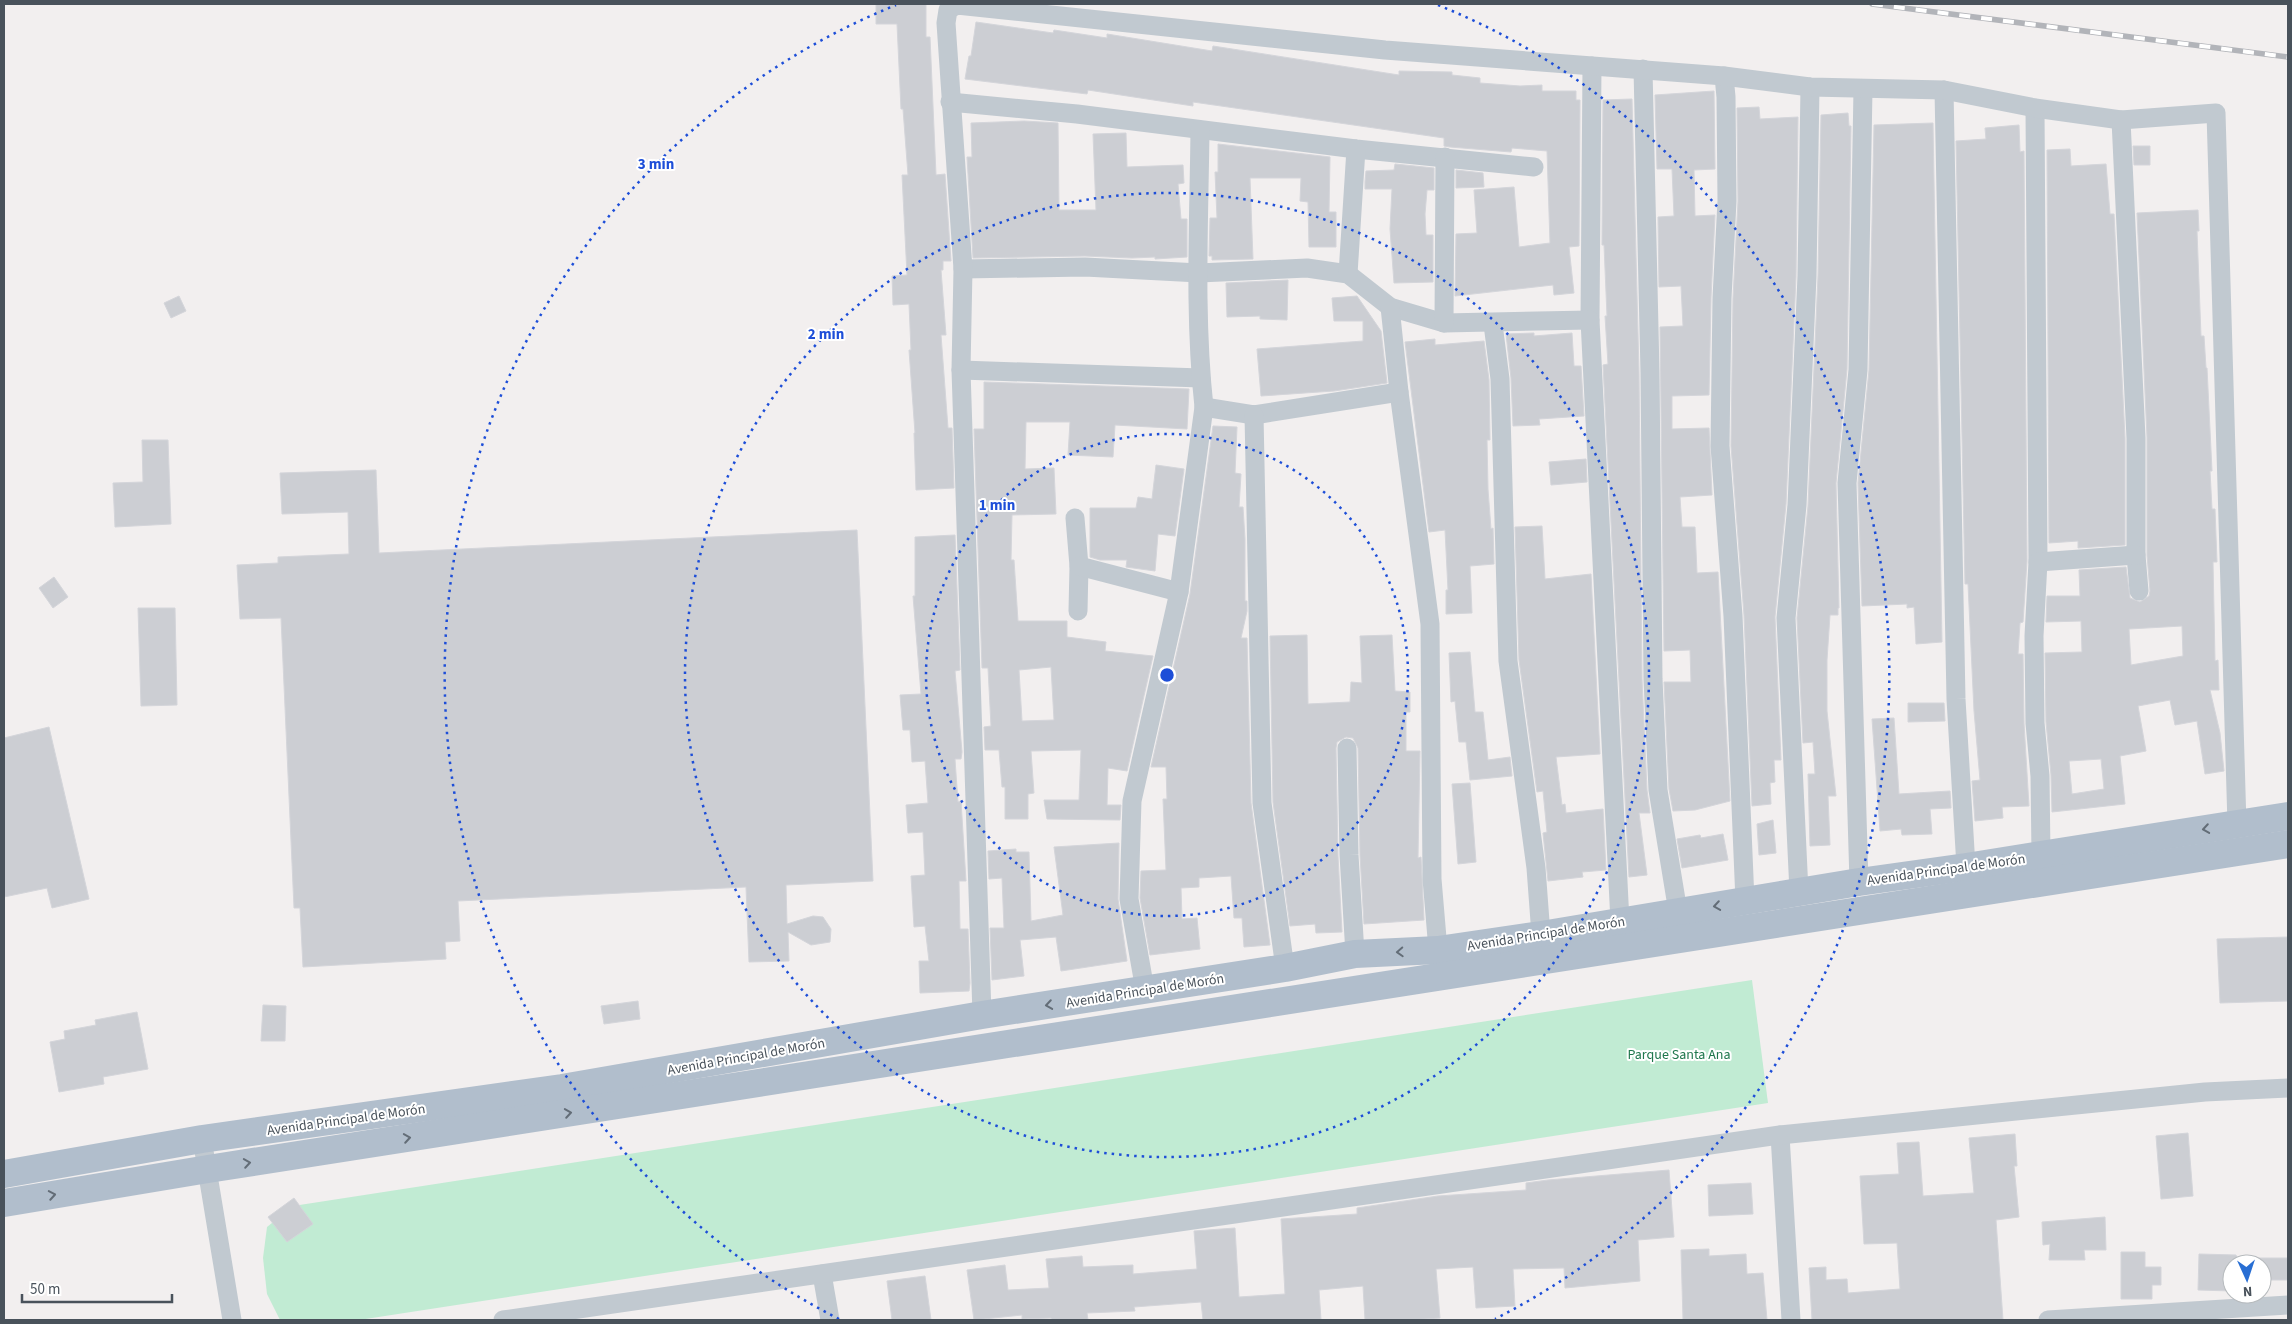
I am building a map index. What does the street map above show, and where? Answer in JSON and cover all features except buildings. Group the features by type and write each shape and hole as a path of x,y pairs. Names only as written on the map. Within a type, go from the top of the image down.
{"main road":[{"name":"Avenida Principal de Morón","path":"4,1174 202,1139 562,1088 982,1015 1285,968 1355,954 1438,950 1541,935 1859,882 2288,816"},
{"name":"Avenida Principal de Morón","path":"4,1203 208,1169 2288,844"}],"street":[{"path":"982,1015 961,370 963,269 950,102 946,22 948,10 957,5 1385,50 1644,69 1724,76 1810,87 1944,90 2035,108 2121,120 2216,113 2236,825"},
{"path":"1592,66 1590,320 1620,922"},
{"path":"1644,69 1650,362 1653,689 1658,790 1678,912"},
{"path":"1724,76 1727,201 1722,298 1720,446 1732,616 1745,901"},
{"path":"1799,892 1786,618 1797,505 1808,276 1810,87"},
{"path":"1859,882 1847,483 1858,370 1863,89"},
{"path":"1944,90 1956,699 1966,867"},
{"path":"950,102 1076,114 1356,149 1446,157 1534,168"},
{"path":"2035,108 2038,562 2034,636 2034,724 2040,776 2041,855"},
{"path":"2121,120 2136,438 2136,555 2139,591"},
{"path":"1144,990 1129,899 1132,801 1179,592 1204,407 1201,378 1199,273 1200,130"},
{"path":"1348,274 1356,149"},
{"path":"1444,323 1446,157"},
{"path":"963,269 1084,267 1199,273 1307,268 1348,274 1390,307 1444,323 1494,324 1590,320"},
{"path":"1390,307 1399,392 1430,624 1432,879 1438,950"},
{"path":"1494,324 1500,379 1508,661 1536,868 1541,935"},
{"path":"961,370 1201,378"},
{"path":"1204,407 1254,415 1399,392"},
{"path":"1254,415 1262,803 1285,968"},
{"path":"1075,518 1079,566 1078,611"},
{"path":"2038,562 2136,555"},
{"path":"1079,566 1179,592"},
{"path":"1347,748 1349,855 1355,954"},
{"path":"503,1320 1780,1135 2205,1092 2288,1088"},
{"path":"1780,1135 1790,1320"},
{"path":"202,1139 232,1320"},
{"path":"822,1274 830,1320"},
{"path":"2048,1320 2288,1305"}],"green space":[{"name":"Parque Santa Ana","path":"1752,980 1768,1103 359,1320 280,1320 267,1294 263,1258 267,1227 293,1206"}],"railway":[{"path":"1872,4 2288,57"}]}
